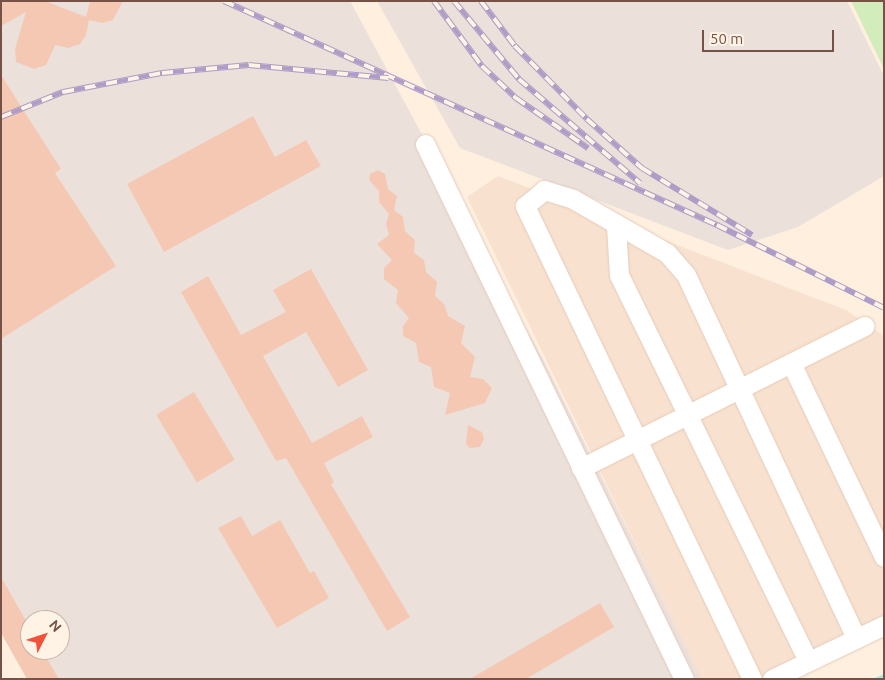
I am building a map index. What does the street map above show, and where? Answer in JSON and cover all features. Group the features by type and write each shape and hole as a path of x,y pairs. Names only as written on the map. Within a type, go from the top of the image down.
{"street":[{"path":"425,144 684,679"},
{"path":"752,679 639,439 525,206 544,190 573,199 616,226 667,253 686,275 856,638"},
{"path":"616,226 619,275 808,661"},
{"path":"582,468 864,326"},
{"path":"791,363 884,557"},
{"path":"772,679 884,625"}],"shaded area":[{"path":"1,1 350,1 543,359 702,679 31,679 20,660 70,660 70,610 20,610 20,660 1,626"},
{"path":"377,1 847,1 884,76 884,176 798,227 728,250 460,148"},
{"path":"498,176 846,310 884,336 884,615 757,679 701,679 467,197"}],"green space":[{"path":"851,1 884,1 884,69"}],"building":[{"path":"1,1 45,1 86,17 90,1 123,1 113,20 103,23 89,20 86,35 80,44 68,48 55,45 46,65 34,69 16,62 15,49 26,12 1,26"},
{"path":"1,75 61,169 55,173 116,266 1,339"},
{"path":"253,116 275,157 306,140 321,166 164,252 127,184"},
{"path":"378,170 385,174 388,189 397,196 394,210 403,217 405,231 415,240 414,253 424,260 426,272 437,282 435,296 444,304 448,316 465,326 461,343 475,357 470,377 483,379 492,388 485,403 445,415 450,393 434,387 431,367 419,362 416,343 403,336 403,326 409,318 396,303 398,290 384,279 384,268 392,260 377,244 389,235 386,224 389,214 379,202 379,191 369,180 370,174"},
{"path":"311,269 368,370 338,387 306,332 263,356 312,443 362,416 373,437 324,463 334,482 331,484 410,617 387,631 286,458 276,461 181,292 208,276 241,335 286,312 273,290"},
{"path":"194,392 235,460 197,482 156,415"},
{"path":"468,425 482,432 484,439 480,447 470,448 466,444"},
{"path":"241,516 252,536 280,520 310,573 314,571 329,598 277,628 218,528"},
{"path":"1,577 20,610 20,660 48,660 59,679 27,679 1,633"},
{"path":"600,603 614,627 526,679 470,679"}],"waterway":[{"path":"877,679 884,676"}],"railway":[{"path":"224,1 717,225 884,308"},
{"path":"434,1 482,66 516,98 588,148"},
{"path":"454,1 519,79 640,183"},
{"path":"481,1 515,46 587,119 642,168 752,235"},
{"path":"1,117 63,92 162,73 249,65 388,78"}]}
